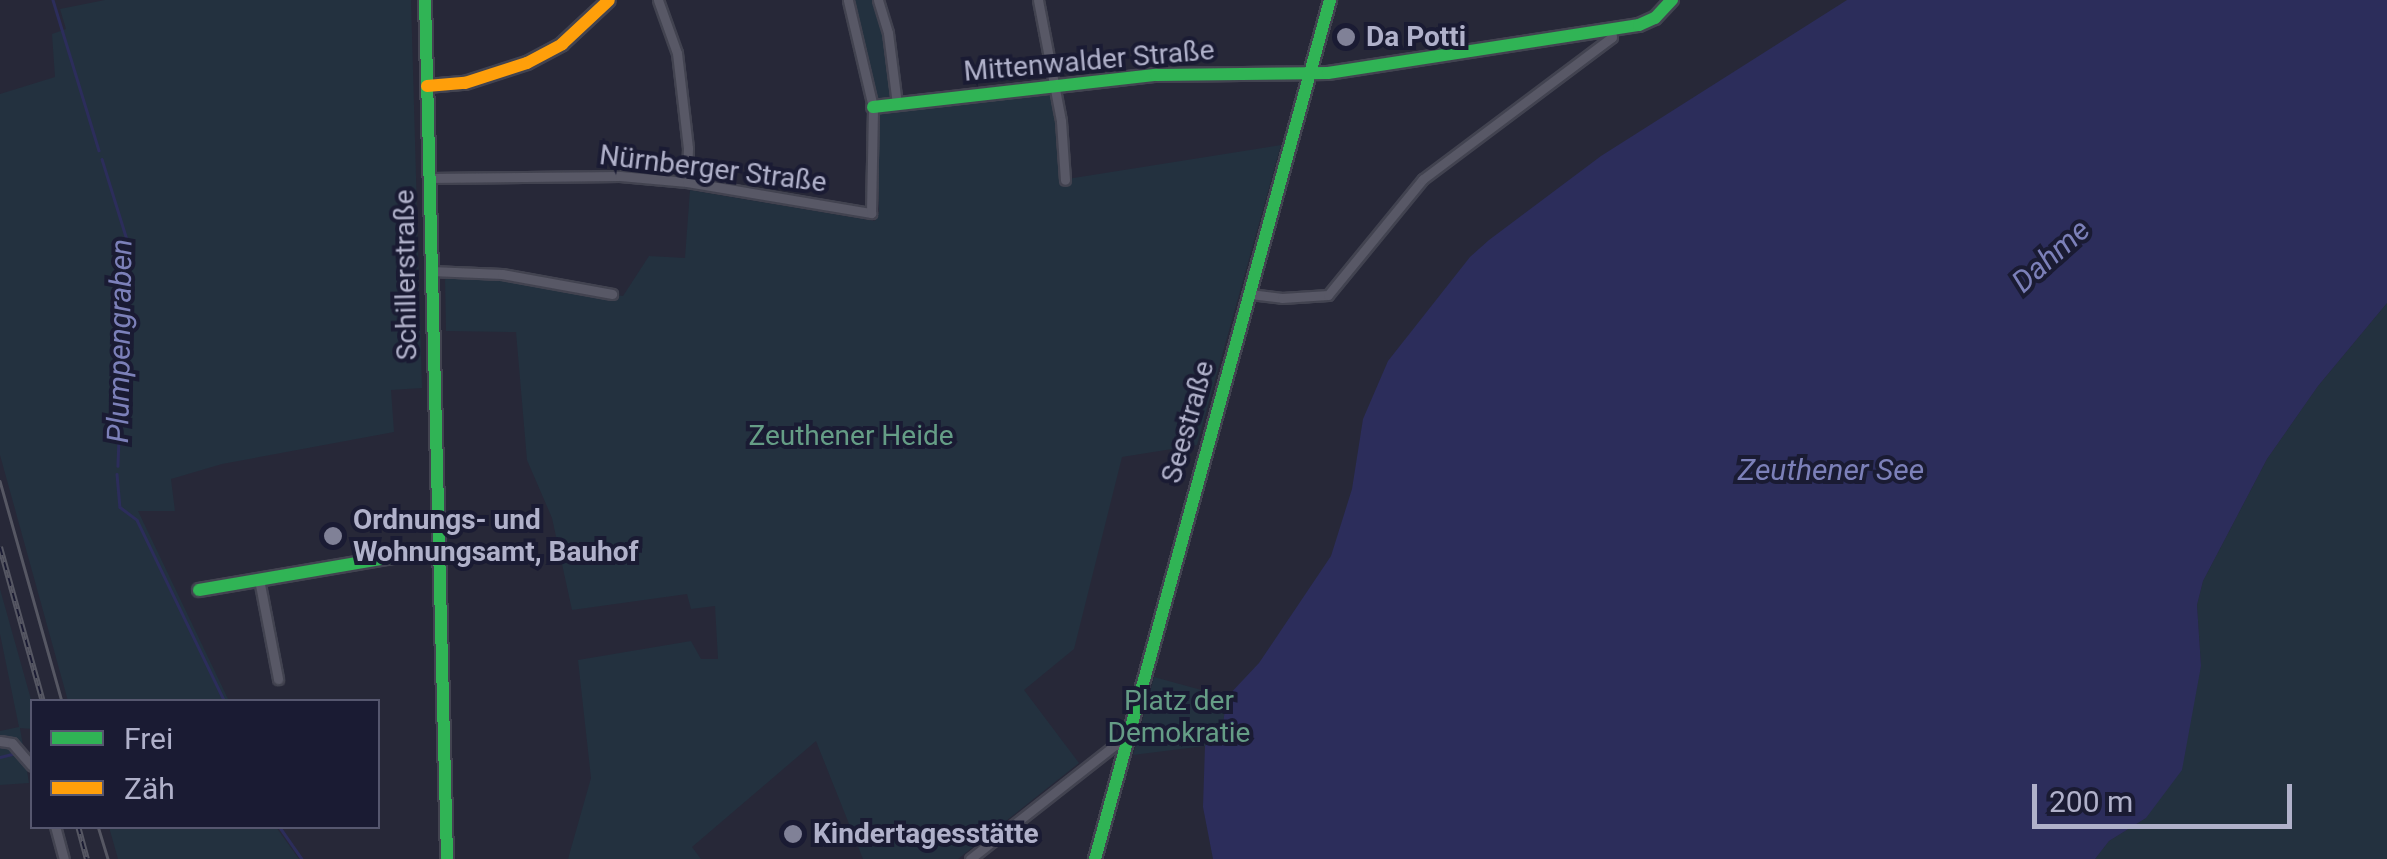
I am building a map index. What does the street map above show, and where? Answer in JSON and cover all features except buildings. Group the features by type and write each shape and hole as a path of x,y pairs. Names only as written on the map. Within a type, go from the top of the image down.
{"street":[{"name":"Schillerstraße","path":"425,0 446,859"},
{"path":"427,86 465,84 527,64 562,44 609,0"},
{"path":"658,0 677,53 685,111 686,182"},
{"path":"848,0 873,107"},
{"path":"878,0 888,33 896,104"},
{"path":"1038,0 1055,86 1064,180"},
{"name":"Seestraße","path":"1094,859 1330,0"},
{"name":"Mittenwalder Straße","path":"873,107 1156,75 1310,75 1611,30 1655,18 1672,0"},
{"path":"1250,294 1282,298 1328,295 1423,179 1612,37 1611,30"},
{"name":"Nürnberger Straße","path":"429,178 570,174 686,182 871,213 873,107"},
{"path":"431,270 502,274 612,294"},
{"path":"198,590 438,549"},
{"path":"259,579 278,679"},
{"path":"0,741 21,752 30,763"},
{"path":"970,859 1115,744 1124,746"},
{"path":"56,829 64,859"}],"green space":[{"path":"105,0 411,0 422,388 391,390 394,432 222,464 171,479 175,511 138,511 228,699 67,699 0,455 0,94 55,77 52,34 66,29 60,9"},
{"path":"851,0 874,0 885,35 892,100 876,101"},
{"name":"Zeuthener Heide","path":"1052,93 1061,180 1281,145 1197,445 1122,457 1074,649 1024,690 1079,763 958,859 863,859 816,741 692,847 701,859 568,859 591,778 578,660 691,641 701,659 718,659 715,606 691,609 687,594 572,610 552,518 527,460 516,332 446,331 445,276 491,277 623,296 649,256 685,258 690,190 875,221 879,212 879,112"},
{"path":"2387,303 2387,859 2095,859 2109,841 2146,818 2201,666 2197,605 2203,581 2267,459 2318,386"},
{"path":"0,589 31,699 30,729 20,728 29,783 0,785 0,731 19,727 0,634"},
{"name":"Platz der Demokratie","path":"1154,677 1227,697 1223,723 1205,746 1133,755"},
{"path":"110,829 277,829 299,859 118,859"}],"water":[{"name":"Zeuthener See","path":"1847,0 2387,0 2387,303 2318,386 2267,459 2203,581 2197,605 2201,666 2182,770 2146,818 2109,841 2095,859 1213,859 1203,807 1205,746 1223,723 1227,697 1259,663 1331,556 1352,489 1363,419 1388,361 1470,257 1489,240 1601,156"}],"waterway":[{"name":"Plumpengraben","path":"53,0 99,150"},
{"name":"Plumpengraben","path":"102,159 127,240 118,466"},
{"name":"Plumpengraben","path":"117,474 120,507 137,520 224,699"},
{"path":"0,757 16,753"},
{"path":"281,829 302,859"}],"tram line":[{"path":"0,481 61,699"},
{"path":"99,829 108,859"}],"railway":[{"path":"0,547 42,699"},
{"path":"79,829 87,859"}],"traffic: fast":[{"path":"425,0 447,859"},
{"path":"1095,859 1330,0"},
{"path":"873,107 1156,75 1328,73 1639,25 1655,18 1672,0"},
{"path":"199,590 438,549"}],"traffic: slow":[{"path":"427,86 465,83 527,63 562,44 609,0"}],"place":[{"name":"Da Potti","path":"1346,37"},
{"name":"Ordnungs- und Wohnungsamt, Bauhof","path":"333,536"},
{"name":"Kindertagesstätte","path":"793,834"}],"water label":[{"name":"Dahme","path":"2051,256"}]}
